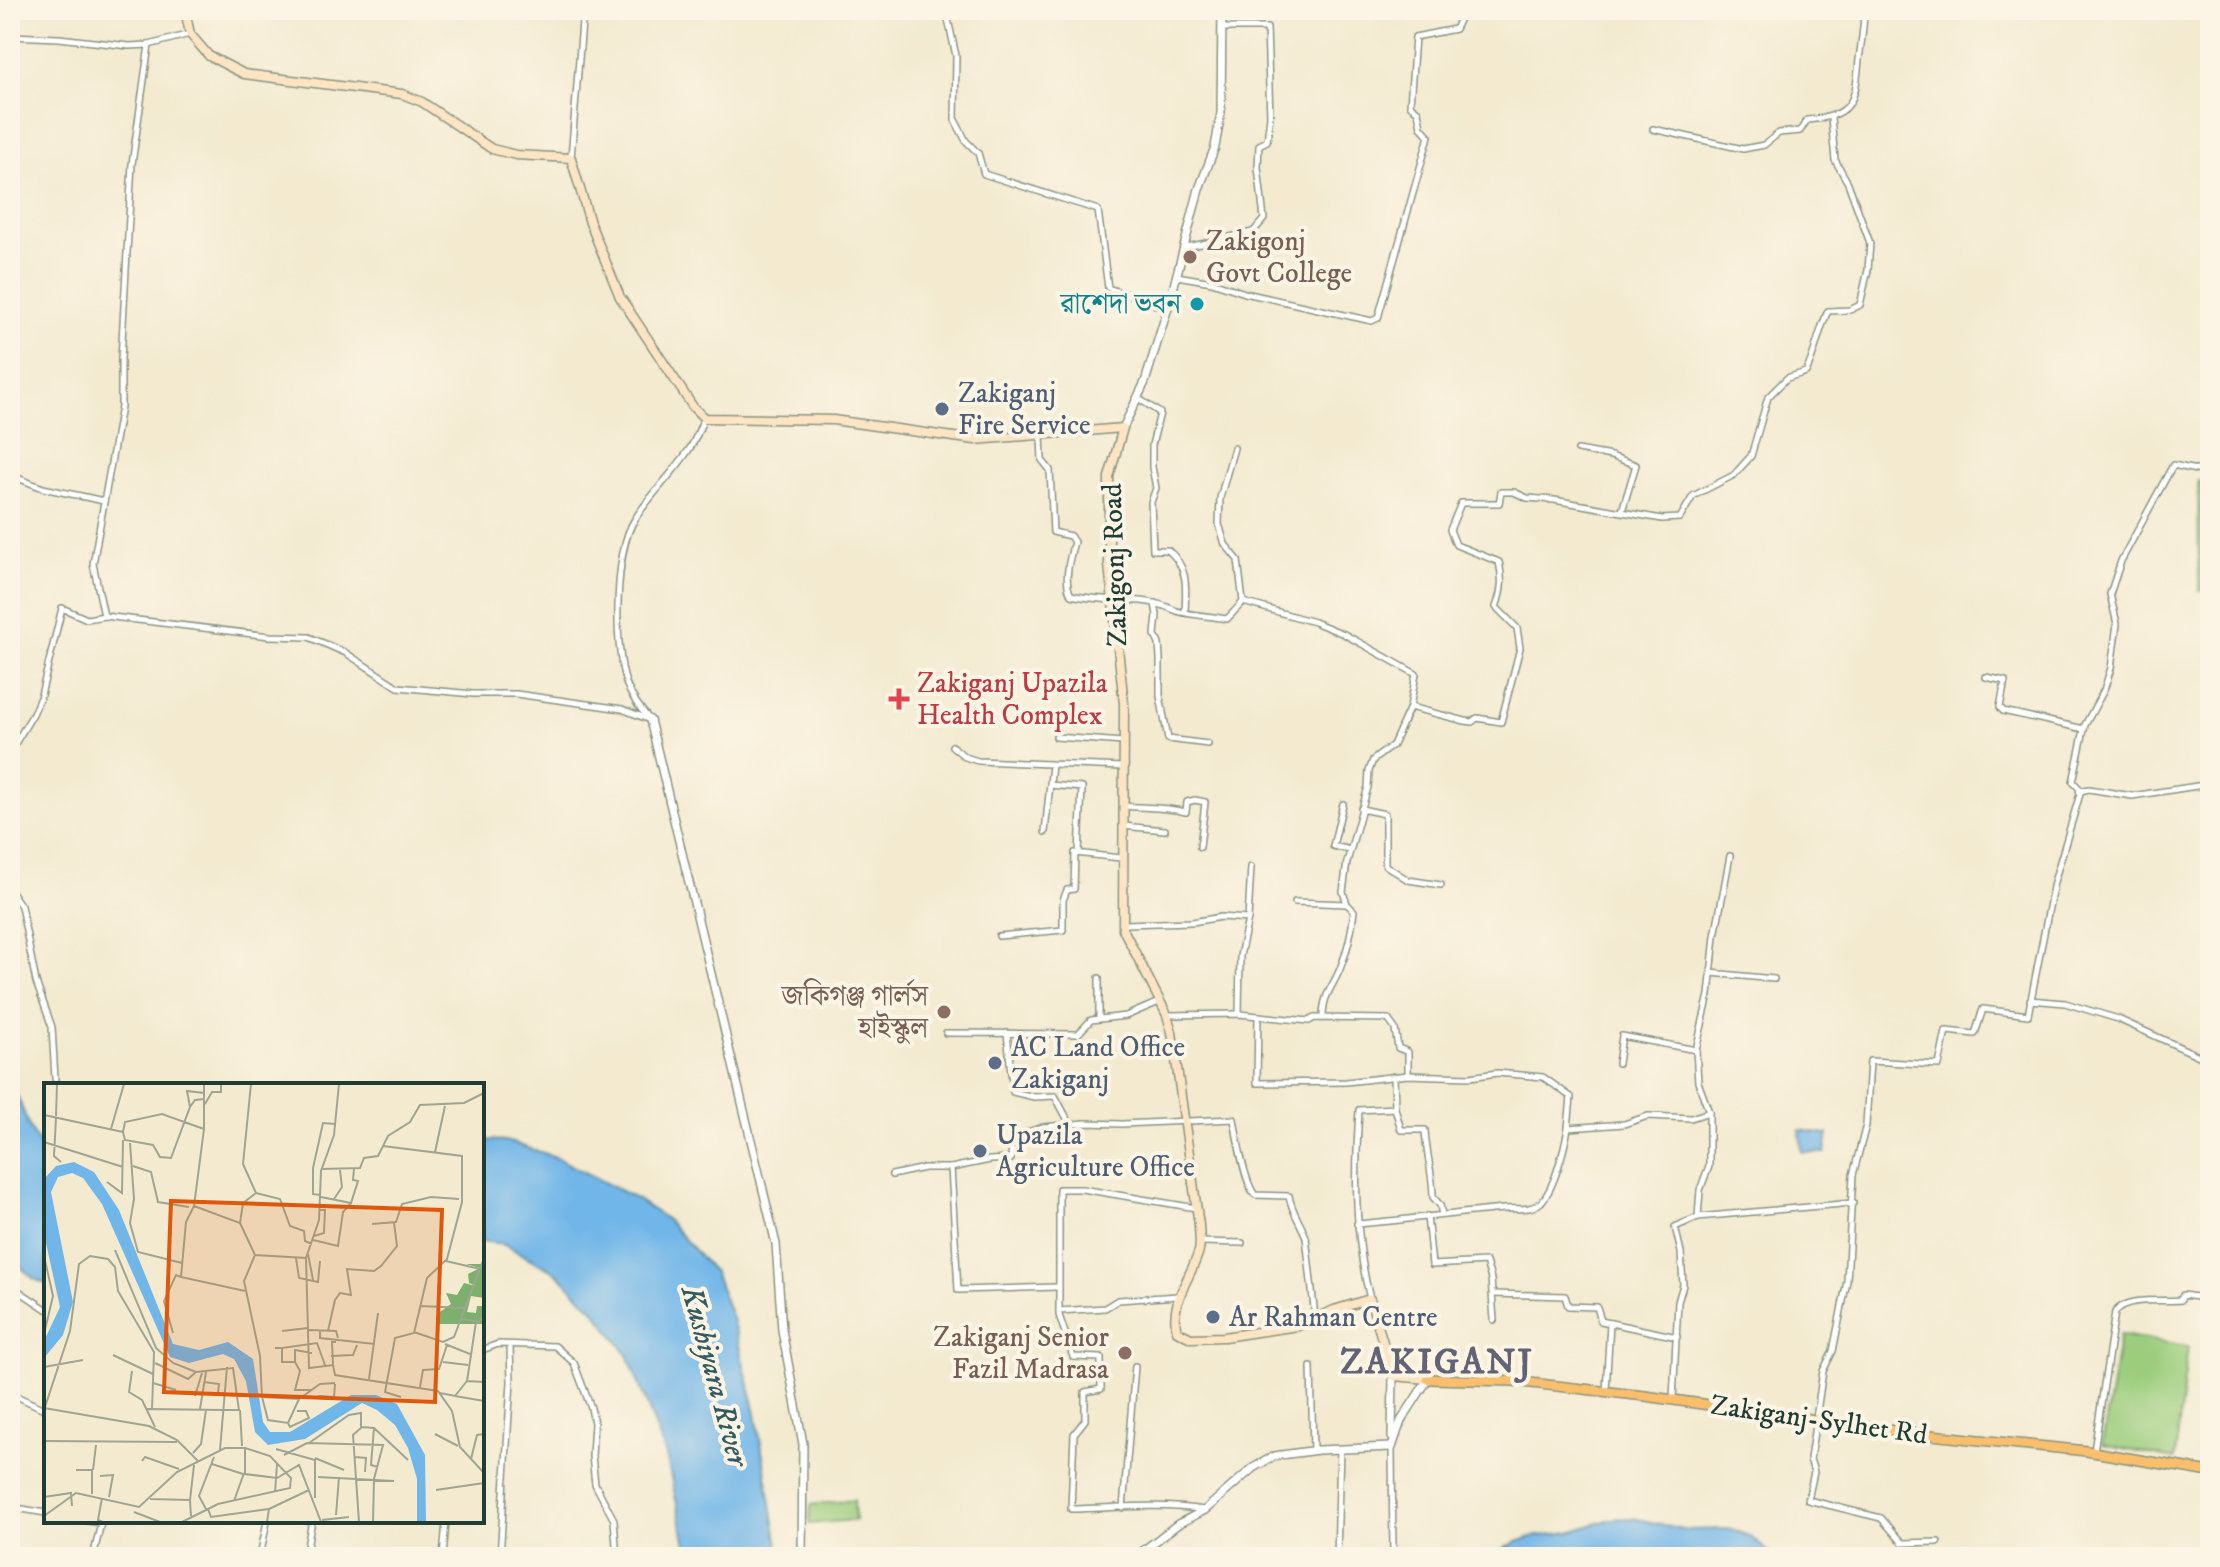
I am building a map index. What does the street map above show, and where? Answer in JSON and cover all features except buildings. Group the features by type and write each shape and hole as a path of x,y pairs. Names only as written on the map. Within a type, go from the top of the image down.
{"main road":[{"path":"185,10 190,34 209,56 244,74 402,94 422,102 492,149 516,155 571,158 590,223 620,297 693,407 704,418 833,420 975,440 1123,428"},
{"name":"Zakigonj Road","path":"1123,428 1109,477 1109,565 1124,704 1123,929 1167,1015 1172,1032 1196,1208 1200,1248 1179,1296 1174,1319 1177,1331 1191,1338 1224,1337 1298,1326 1370,1299"},
{"path":"1370,1299 1393,1376 1428,1379"},
{"name":"Zakiganj-Sylhet Rd","path":"1428,1379 1513,1381 1606,1392 1902,1432 2094,1452 2210,1472"}],"street":[{"path":"571,158 583,10"},
{"path":"946,10 956,56 955,120 966,141 978,153 984,174 1098,210 1108,288 1168,309"},
{"path":"1123,428 1138,398 1168,309 1199,189 1215,147 1219,125 1222,10"},
{"path":"1177,276 1372,321 1378,318 1429,136 1421,127 1418,111 1410,105 1415,37 1455,29 1464,10"},
{"path":"1653,129 1743,149 1764,145 1779,133 1800,131 1807,120 1831,118 1850,105 1857,85 1864,10"},
{"path":"1184,247 1253,232 1264,219 1258,167 1259,145 1267,141 1270,116 1267,28 1222,28"},
{"path":"10,36 129,46 149,45 190,34"},
{"path":"104,616 93,564 121,407 121,343 132,164 149,45"},
{"path":"1410,707 1465,721 1472,722 1477,718 1501,722 1518,661 1517,628 1496,607 1502,592 1499,562 1456,545 1450,530 1461,503 1499,503 1501,492 1514,492 1527,498 1662,519 1680,518 1693,496 1734,475 1751,456 1768,397 1787,378 1806,372 1815,355 1818,332 1828,311 1850,310 1860,305 1870,243 1848,183 1835,160 1831,118"},
{"path":"1138,398 1160,413 1152,445 1156,488 1151,502 1153,550 1168,550 1180,560 1187,578 1185,612"},
{"path":"704,418 690,449 633,521 618,601 619,645 627,684 650,720 776,1244 782,1330 803,1444 802,1557"},
{"path":"1041,435 1042,460 1050,470 1053,532 1070,536 1074,542 1068,589 1071,595 1155,603 1227,619 1243,602"},
{"path":"1234,448 1220,498 1219,524 1225,544 1238,560 1243,602"},
{"path":"1578,450 1611,456 1636,465 1622,511"},
{"path":"2080,791 2073,782 2084,729 2104,690 2111,668 2117,624 2110,594 2121,561 2173,465 2210,473"},
{"path":"10,475 43,488 104,501"},
{"path":"1243,602 1344,634 1416,674 1410,707 1393,745 1373,760 1350,850 1343,892 1347,904 1354,911 1352,928 1339,972 1326,992 1323,1018"},
{"path":"1155,603 1160,696 1168,739 1208,744"},
{"path":"10,752 41,695 62,608 87,619 104,616 270,636 309,637 346,653 398,687 473,694 516,694 622,709 650,720"},
{"path":"1986,677 2005,681 2000,707 2003,711 2084,729"},
{"path":"1056,737 1123,742"},
{"path":"952,746 965,757 978,761 1123,767"},
{"path":"1045,832 1052,765"},
{"path":"2080,791 2089,789 2132,796 2210,784"},
{"path":"1050,785 1082,788 1079,853"},
{"path":"1938,1542 1903,1543 1881,1518 1808,1500 1814,1472 1810,1459 1823,1371 1833,1351 1846,1293 1853,1175 1866,1125 1870,1061 1939,1065 1946,1031 1975,1034 1982,1011 1986,1008 2028,1015 2054,882 2080,791"},
{"path":"1122,806 1159,806 1186,812 1187,802 1205,802 1200,847"},
{"path":"1343,804 1333,846 1350,850"},
{"path":"1361,809 1385,814 1385,865 1408,880 1441,885"},
{"path":"1122,826 1165,830"},
{"path":"999,936 1063,930 1063,900 1067,890 1074,889 1075,853 1121,858"},
{"path":"1698,1217 1700,1190 1709,1166 1709,1112 1698,1082 1696,1050 1707,1007 1730,856"},
{"path":"1239,1014 1240,956 1248,919 1251,867"},
{"path":"10,890 21,906 36,982 52,1027 55,1079"},
{"path":"1295,902 1347,904"},
{"path":"1123,924 1192,922 1221,917 1248,919"},
{"path":"1710,972 1774,979"},
{"path":"1099,978 1099,1019"},
{"path":"2030,1000 2065,1003 2118,1019 2210,1061"},
{"path":"946,1033 1078,1034 1091,1020 1126,1016 1160,1002"},
{"path":"1167,1015 1239,1014 1309,1021 1323,1018 1388,1019 1395,1029 1398,1048 1408,1052 1408,1075"},
{"path":"1258,1016 1257,1083 1346,1082 1408,1075 1470,1077 1497,1073 1543,1077 1571,1097 1565,1145 1543,1201 1531,1209 1357,1224"},
{"path":"1007,1033 1013,1092 1034,1097 1055,1096 1070,1124"},
{"path":"1618,1063 1622,1036 1696,1050"},
{"path":"1394,1076 1395,1108 1401,1130 1425,1130 1427,1161 1433,1173 1433,1197 1440,1205 1442,1215"},
{"path":"1370,1299 1362,1271 1357,1224 1359,1110 1395,1108"},
{"path":"1568,1128 1624,1124 1648,1116 1691,1118 1709,1112"},
{"path":"892,1175 924,1168 951,1168 1011,1159 1012,1137 1043,1127 1234,1119 1249,1188 1255,1195 1289,1196 1292,1213 1306,1237 1315,1318"},
{"path":"951,1168 958,1290 1057,1287"},
{"path":"1196,1208 1082,1189 1059,1189 1057,1287 1059,1311 1073,1357 1101,1358 1101,1389 1085,1392 1085,1420 1074,1434 1071,1509 1123,1508 1147,1504 1205,1510"},
{"path":"1673,1400 1678,1302 1683,1285 1681,1252 1675,1227 1698,1217 1853,1203"},
{"path":"1427,1216 1432,1265 1486,1262 1493,1294 1494,1320"},
{"path":"1199,1242 1242,1243"},
{"path":"10,1285 44,1308"},
{"path":"1493,1294 1565,1296 1568,1306 1597,1307 1601,1321 1677,1337"},
{"path":"2094,1452 2115,1312 2131,1303 2181,1300 2183,1295 2210,1299"},
{"path":"1059,1311 1105,1308 1118,1300 1179,1296"},
{"path":"1606,1392 1610,1323"},
{"path":"484,1349 498,1344 555,1346 574,1363 591,1408 595,1484 614,1520 617,1557"},
{"path":"500,1557 511,1382 510,1345"},
{"path":"1123,1508 1135,1366"},
{"path":"1311,1367 1313,1451"},
{"path":"1393,1376 1393,1557"},
{"path":"1392,1447 1401,1421 1428,1379"},
{"path":"10,1393 44,1409"},
{"path":"1135,1557 1178,1524 1205,1510 1253,1468 1274,1456 1392,1447"},
{"path":"1337,1557 1340,1449"},
{"path":"10,1507 44,1513"},
{"path":"95,1549 101,1523"},
{"path":"260,1557 267,1523"},
{"path":"305,1557 312,1523"},
{"path":"443,1557 446,1523"}],"green space":[{"path":"2198,481 2210,486 2210,589 2199,591"},
{"path":"2120,1335 2188,1346 2175,1459 2102,1445"},
{"path":"854,1500 855,1520 809,1524 811,1505"}],"water":[{"path":"10,1077 29,1126 44,1153 44,1283 34,1279 10,1257"},
{"path":"1800,1130 1828,1134 1825,1153 1802,1152"},
{"name":"Kushiyara River","path":"484,1140 506,1141 553,1156 631,1196 666,1219 714,1272 732,1318 755,1409 780,1557 689,1557 666,1455 628,1355 595,1311 557,1273 505,1245 484,1241"},
{"path":"1633,1518 1687,1530 1731,1529 1749,1536 1775,1557 1488,1557 1532,1537 1570,1532 1611,1519"}],"place":[{"name":"Zakigonj Govt College","path":"1190,257"},
{"name":"রাশেদা ভবন","path":"1197,304"},
{"name":"Zakiganj Fire Service","path":"942,409"},
{"name":"Zakiganj Upazila Health Complex","path":"899,699"},
{"name":"জকিগঞ্জ গার্লস হাইস্কুল","path":"944,1012"},
{"name":"AC Land Office Zakiganj","path":"995,1063"},
{"name":"Upazila Agriculture Office","path":"980,1151"},
{"name":"Ar Rahman Centre","path":"1213,1317"},
{"name":"Zakiganj Senior Fazil Madrasa","path":"1125,1353"}],"district":[{"name":"ZAKIGANJ","path":"1437,1362"}]}
